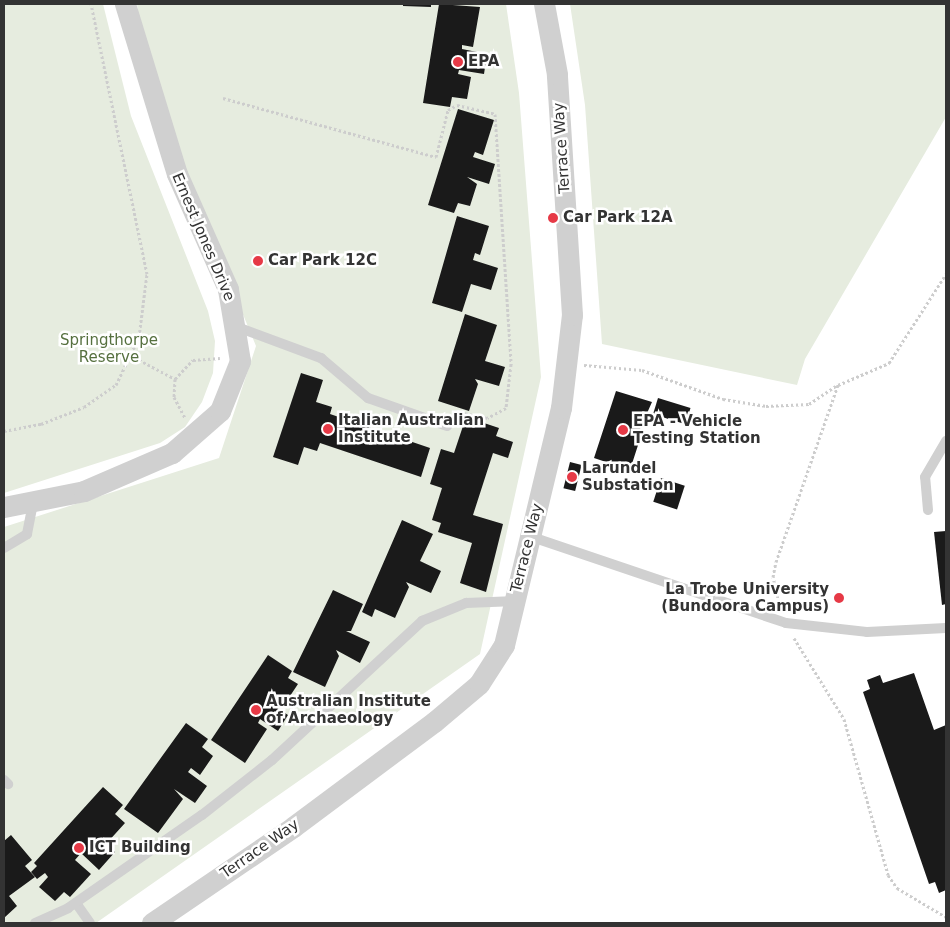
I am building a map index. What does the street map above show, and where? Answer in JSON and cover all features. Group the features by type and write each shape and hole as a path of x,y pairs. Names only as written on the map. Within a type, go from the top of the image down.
{"street":[{"name":"Ernest Jones Drive","path":"4,507 33,503 110,482 172,453 199,434 230,393 240,362 237,327 224,280 176,174 125,4"},
{"name":"Terrace Way","path":"152,923 293,827 479,684 504,645 567,366 572,275 557,74 544,4"}],"lane":[{"path":"237,327 321,358 368,398 447,426"},
{"path":"928,510 925,477 946,441"},
{"path":"4,548 27,534 33,503"},
{"path":"530,536 786,623 868,632 942,628"},
{"path":"35,923 76,903 272,760 422,621 466,604 514,601"},
{"path":"76,903 90,923"}],"path":[{"path":"4,431 41,424 84,407 116,385 139,336 146,274 91,4"},
{"path":"223,98 436,157 448,110 457,105 495,114 510,364 506,408 487,418 464,413 458,429 447,426"},
{"path":"567,366 613,364 642,370 723,399 766,406 809,404 838,385 890,363 903,349 946,274"},
{"path":"130,355 175,379"},
{"path":"199,434 176,406 175,379 185,366 205,357 240,362"},
{"path":"838,385 776,562 773,577 786,623 844,719 888,875 897,888 946,917"}],"green space":[{"name":"Springthorpe Reserve","path":"4,4 103,4 131,116 208,311 215,341 213,373 202,402 185,427 160,443 4,493"},
{"path":"137,4 506,4 519,93 541,377 480,654 96,923 4,923 4,527 219,458 256,346 202,215 143,48"},
{"path":"570,4 946,4 946,117 805,359 797,385 602,344 585,105"}],"building":[{"path":"403,4 431,4 431,7 403,6"},
{"name":"EPA","path":"439,4 480,7 473,47 462,45 462,49 487,54 484,74 459,70 458,74 471,77 467,99 452,97 450,107 423,103"},
{"name":"EPA","path":"458,109 494,120 483,155 475,152 473,157 495,164 489,184 467,177 477,184 470,206 458,203 454,213 428,205"},
{"path":"457,216 489,226 480,255 475,253 473,260 498,268 491,290 471,284 462,312 432,303"},
{"path":"465,314 497,325 485,361 505,367 499,386 475,379 478,384 469,411 438,401"},
{"name":"Italian Australian Institute","path":"301,373 323,380 316,402 332,407 330,414 430,448 421,477 320,443 317,451 304,447 298,465 273,457"},
{"name":"EPA - Vehicle Testing Station","path":"616,391 652,402 636,438 640,439 630,470 594,458"},
{"path":"658,398 691,408 686,424 653,414"},
{"path":"466,417 499,428 496,436 513,442 508,458 493,453 473,515 503,524 486,592 460,583 472,543 438,532 441,523 432,520 442,488 430,484 441,449 454,453"},
{"name":"Larundel Substation","path":"570,462 582,465 575,491 563,488"},
{"path":"661,478 685,486 677,510 653,502"},
{"path":"402,520 433,534 420,561 441,571 431,593 406,582 409,587 395,618 375,609 372,617 362,612"},
{"path":"946,531 946,604 942,605 934,532"},
{"path":"333,590 363,604 351,631 346,631 370,642 360,663 336,650 339,656 325,687 293,672"},
{"name":"Australian Institute of Archaeology","path":"268,655 292,671 288,678 298,684 284,705 275,699 271,704 288,715 278,731 260,719 258,723 267,729 245,763 211,740"},
{"path":"914,673 934,730 946,725 946,890 939,893 935,882 929,884 863,692 870,689 867,680 880,675 883,683"},
{"path":"186,723 208,739 202,747 213,756 200,775 191,768 188,772 207,786 195,803 174,789 183,799 158,833 124,809"},
{"name":"ICT Building","path":"103,787 123,805 115,814 125,823 106,844 115,852 99,870 81,853 75,860 91,874 70,897 64,892 55,901 39,887 48,877 45,873 37,879 31,872 37,866 34,863"},
{"path":"11,835 32,860 25,866 35,877 9,896 17,906 4,918 4,841"}],"place":[{"name":"EPA","path":"458,62"},
{"name":"Car Park 12A","path":"553,218"},
{"name":"Car Park 12C","path":"258,261"},
{"name":"Italian Australian Institute","path":"328,429"},
{"name":"EPA - Vehicle Testing Station","path":"623,430"},
{"name":"Larundel Substation","path":"572,477"},
{"name":"La Trobe University (Bundoora Campus)","path":"839,598"},
{"name":"Australian Institute of Archaeology","path":"256,710"},
{"name":"ICT Building","path":"79,848"}]}
